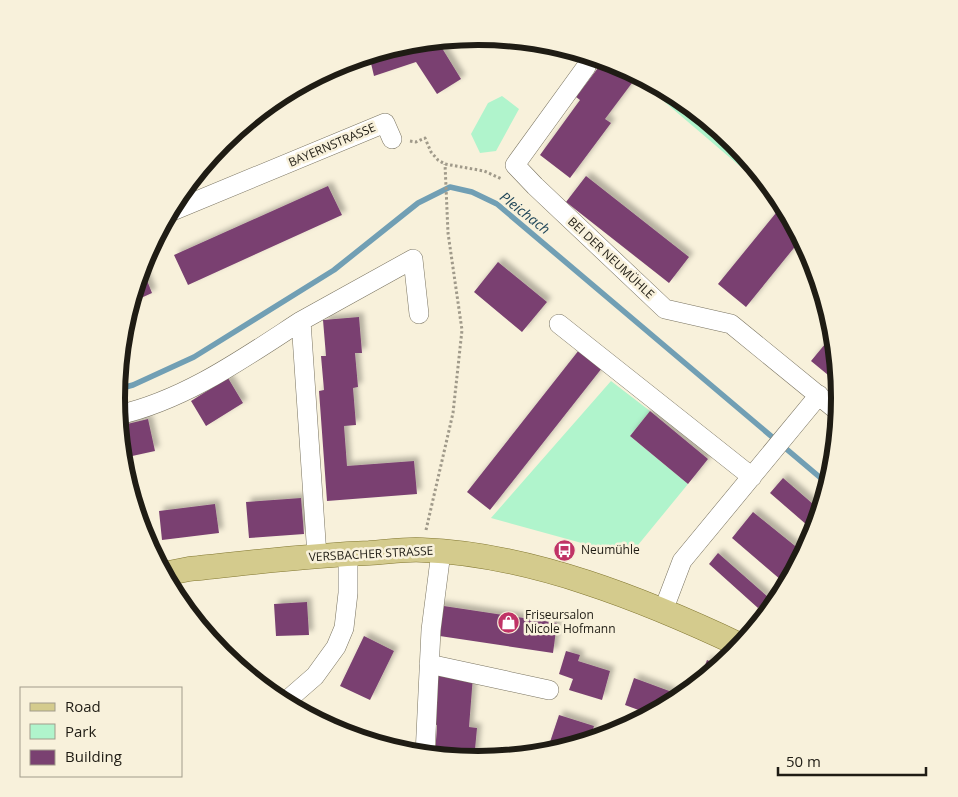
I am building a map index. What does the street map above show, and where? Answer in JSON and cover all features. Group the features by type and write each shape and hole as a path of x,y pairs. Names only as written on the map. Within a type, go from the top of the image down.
{"main road":[{"name":"VERSBACHER STRASSE","path":"172,572 189,569 348,554 431,551 488,557 556,574 619,594 734,643"}],"street":[{"name":"BEI DER NEUMÜHLE","path":"586,67 515,165 665,309 731,324 832,407"},
{"name":"BAYERNSTRASSE","path":"182,207 385,122 392,139"},
{"path":"126,413 167,400 212,377 301,321 413,259 419,314"},
{"path":"301,321 317,556"},
{"path":"559,324 752,477"},
{"path":"663,611 682,561 819,396"},
{"path":"425,748 431,551"},
{"path":"291,697 315,676 336,647 344,628 348,593 348,554"},
{"path":"429,664 550,690"}],"path":[{"name":"BAYERNSTRASSE","path":"392,139 416,142 425,138 431,152 438,160 445,164"},
{"path":"431,551 424,540 453,413 462,330 448,233 445,164 484,171 504,180"}],"green space":[{"path":"659,94 712,133 745,165 758,182 660,98"},
{"path":"502,96 519,109 496,151 480,153 471,134 488,103"},
{"path":"611,381 650,411 630,436 688,484 629,556 491,518"}],"building":[{"path":"441,47 461,79 437,94 416,62 374,76 371,62 410,52"},
{"path":"599,66 634,81 605,119 611,123 570,178 540,155 580,100 576,97"},
{"path":"586,176 689,257 669,283 566,202"},
{"path":"328,186 342,215 188,285 174,255"},
{"path":"778,210 797,244 746,307 718,284"},
{"path":"498,262 547,302 522,332 474,292"},
{"path":"146,279 152,293 140,298"},
{"path":"359,317 362,353 355,353 358,387 353,388 356,425 344,426 347,466 414,461 417,494 327,501 319,391 324,390 321,356 326,356 323,320"},
{"path":"828,341 832,378 811,361"},
{"path":"579,350 602,368 490,510 467,492"},
{"path":"228,378 243,403 206,426 191,401"},
{"path":"650,411 708,459 688,484 630,436"},
{"path":"148,419 155,451 131,456 126,424"},
{"path":"783,478 816,506 809,527 770,493"},
{"path":"301,498 304,534 249,538 246,502"},
{"path":"215,504 219,533 162,540 159,511"},
{"path":"753,512 799,549 782,581 732,538"},
{"path":"718,553 768,597 758,608 709,564"},
{"path":"307,602 309,635 276,636 274,604"},
{"path":"437,605 557,623 553,653 433,635"},
{"path":"364,636 394,651 370,700 340,686"},
{"path":"566,651 580,655 578,661 610,671 602,700 569,690 573,679 559,674"},
{"path":"707,660 713,663 712,664 702,672"},
{"path":"435,673 473,676 469,727 477,728 475,752 435,749 437,725 431,724"},
{"path":"634,678 672,692 671,695 656,705 643,712 625,705"},
{"path":"559,715 594,726 592,733 549,745"}],"waterway":[{"name":"Pleichach","path":"125,387 194,357 334,270 418,203 450,187 472,192 497,204 823,480"}],"place":[{"name":"Neumühle","path":"565,550"},
{"name":"Friseursalon Nicole Hofmann","path":"509,622"}]}
